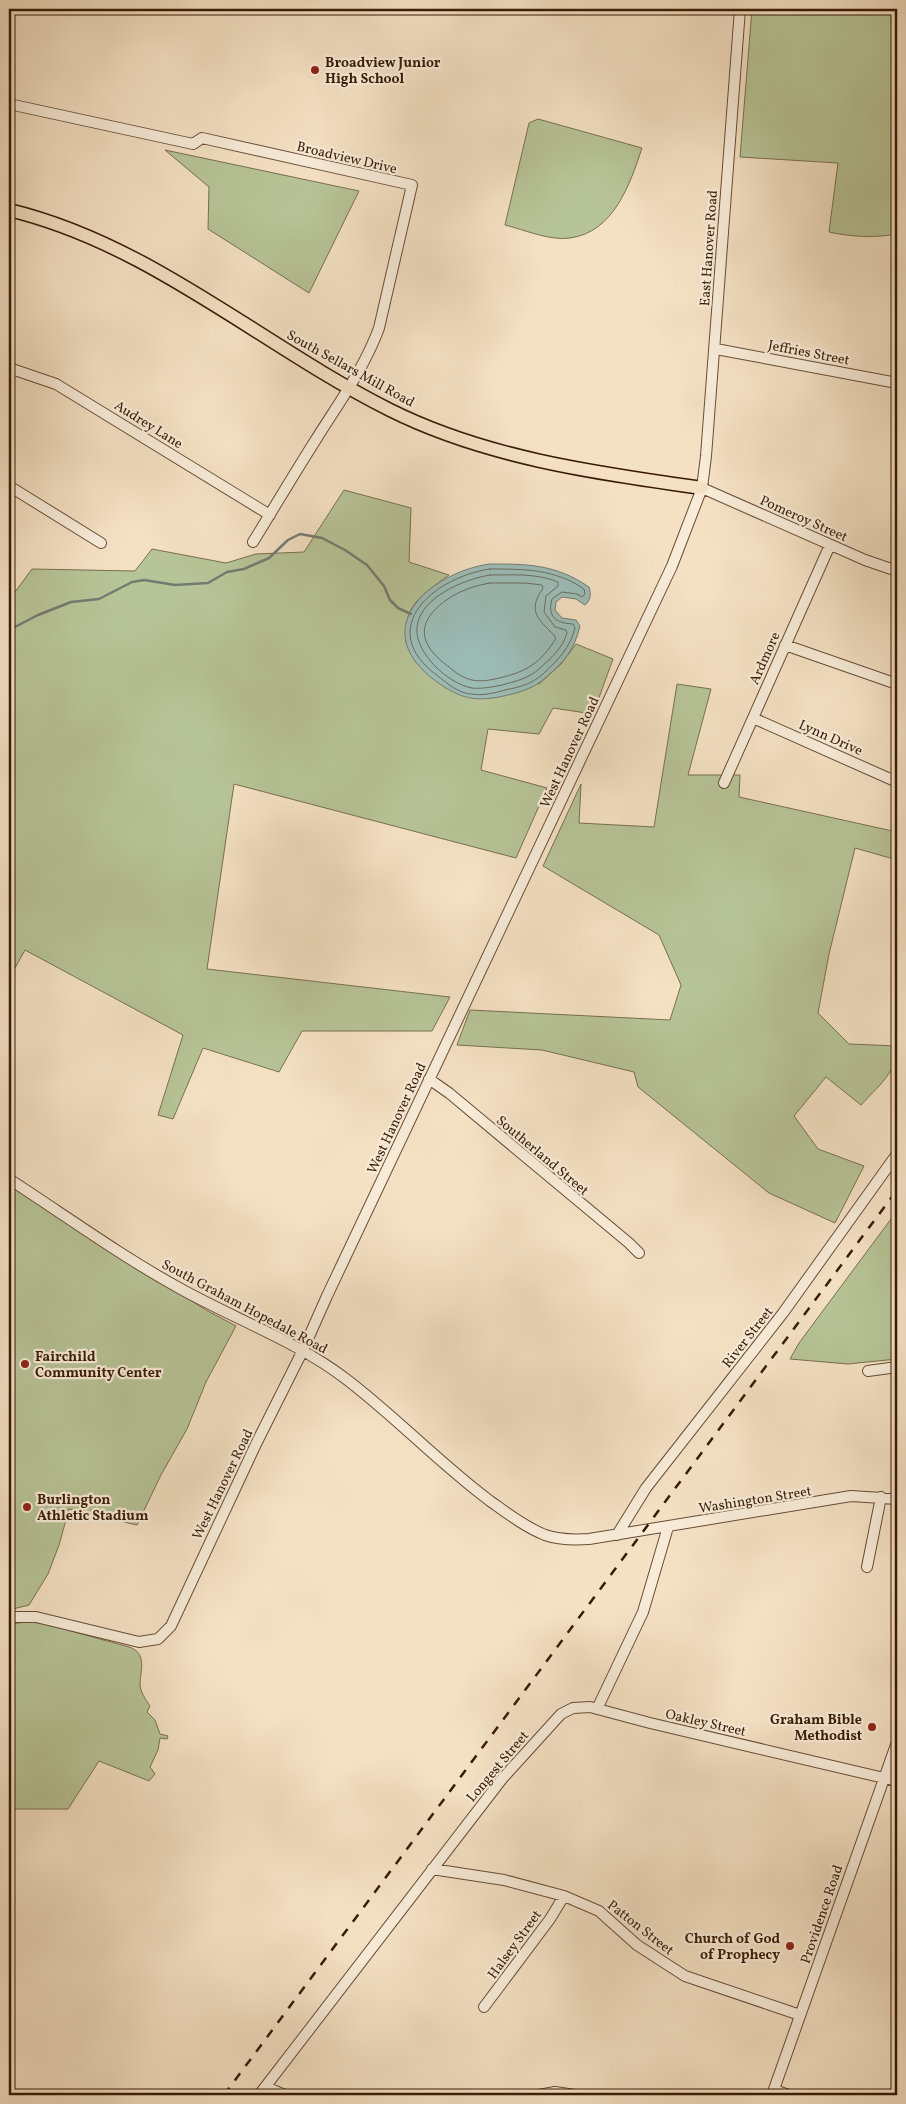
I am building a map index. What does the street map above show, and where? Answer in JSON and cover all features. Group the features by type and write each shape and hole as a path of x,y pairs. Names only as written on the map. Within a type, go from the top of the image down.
{"main road":[{"name":"South Sellars Mill Road","path":"9,210 70,228 136,258 350,387 391,410 435,430 478,444 551,463 702,488"}],"street":[{"name":"East Hanover Road","path":"702,488 716,350 740,9"},
{"name":"Broadview Drive","path":"9,104 193,144 202,138 412,185 379,328 374,342 350,387 253,542"},
{"name":"Jeffries Street","path":"716,350 897,383"},
{"name":"Audrey Lane","path":"9,368 56,384 69,391 270,515"},
{"path":"9,486 102,542"},
{"name":"Pomeroy Street","path":"702,488 830,545 897,571"},
{"name":"West Hanover Road","path":"9,1617 36,1617 134,1642 152,1641 163,1636 171,1626 642,631 672,566 702,488"},
{"name":"Ardmore","path":"724,783 830,545"},
{"path":"785,645 897,684"},
{"name":"Lynn Drive","path":"753,718 897,782"},
{"name":"Southerland Street","path":"429,1079 639,1253"},
{"name":"River Street","path":"617,1535 646,1488 781,1315 897,1154"},
{"name":"South Graham Hopedale Road","path":"9,1179 154,1274 214,1307 303,1350 347,1379 483,1496 528,1527 544,1535 568,1540 617,1535"},
{"path":"868,1371 897,1367"},
{"name":"Washington Street","path":"617,1535 851,1496 897,1499"},
{"path":"867,1567 881,1497"},
{"path":"597,1708 643,1612 668,1527"},
{"name":"Longest Street","path":"262,2091 502,1779 561,1714 580,1706 597,1708"},
{"name":"Oakley Street","path":"597,1708 897,1781"},
{"name":"Providence Road","path":"773,2093 897,1742"},
{"name":"Patton Street","path":"432,1868 504,1880 564,1896 599,1911 637,1945 685,1976 800,2015"},
{"name":"Halsey Street","path":"484,2007 550,1919 564,1896"},
{"path":"262,2091 285,2095"},
{"path":"539,2095 555,2092 575,2095"},
{"path":"773,2093 790,2095"}],"green space":[{"path":"752,9 897,9 897,234 863,236 829,232 838,163 740,157"},
{"path":"538,119 642,148 626,191 618,204 598,226 585,234 562,239 538,235 505,225 529,123"},
{"path":"165,150 359,191 309,293 208,229 209,187"},
{"path":"344,490 411,508 409,562 449,575 416,602 408,619 406,643 539,684 561,664 576,644 613,659 593,714 553,708 539,734 488,729 481,770 547,788 516,858 234,784 207,969 450,997 432,1031 302,1031 279,1072 203,1048 173,1119 158,1115 183,1035 25,950 9,979 9,600 32,569 135,571 152,549 226,563 256,554 304,552"},
{"path":"677,684 711,689 688,775 740,775 739,797 897,832 897,860 855,848 829,954 818,1013 849,1044 897,1046 894,1064 880,1085 861,1105 826,1077 794,1116 818,1149 864,1166 835,1223 769,1193 638,1087 634,1072 542,1050 457,1045 470,1010 670,1020 681,985 659,935 543,866 581,784 579,823 654,827"},
{"path":"9,1184 206,1310 236,1326 206,1382 187,1429 161,1475 137,1525 69,1509 59,1545 48,1574 29,1605 9,1610"},
{"path":"897,1211 897,1359 848,1364 790,1359 799,1343"},
{"path":"42,1623 129,1647 139,1654 142,1663 140,1687 150,1706 147,1712 155,1720 160,1734 168,1736 167,1739 160,1738 158,1750 150,1767 155,1774 149,1781 99,1761 68,1809 9,1809 9,1624"}],"water":[{"path":"489,564 529,565 553,570 577,579 589,587 590,597 585,605 576,599 562,597 556,602 555,610 562,618 576,620 580,626 571,649 552,672 536,685 521,691 494,698 476,699 446,688 416,663 406,643 406,625 413,608 426,592 444,579 466,570"}],"waterway":[{"path":"9,630 38,615 71,602 99,599 132,582 144,580 175,585 208,583 227,572 244,569 269,558 288,540 300,534 322,538 345,550 367,565 384,586 390,600 398,608 411,614"}],"railway":[{"path":"224,2095 897,1190"}],"place":[{"name":"Broadview Junior High School","path":"315,70"},
{"name":"Fairchild Community Center","path":"25,1364"},
{"name":"Burlington Athletic Stadium","path":"27,1507"},
{"name":"Graham Bible Methodist","path":"872,1727"},
{"name":"Church of God of Prophecy","path":"790,1946"}]}
